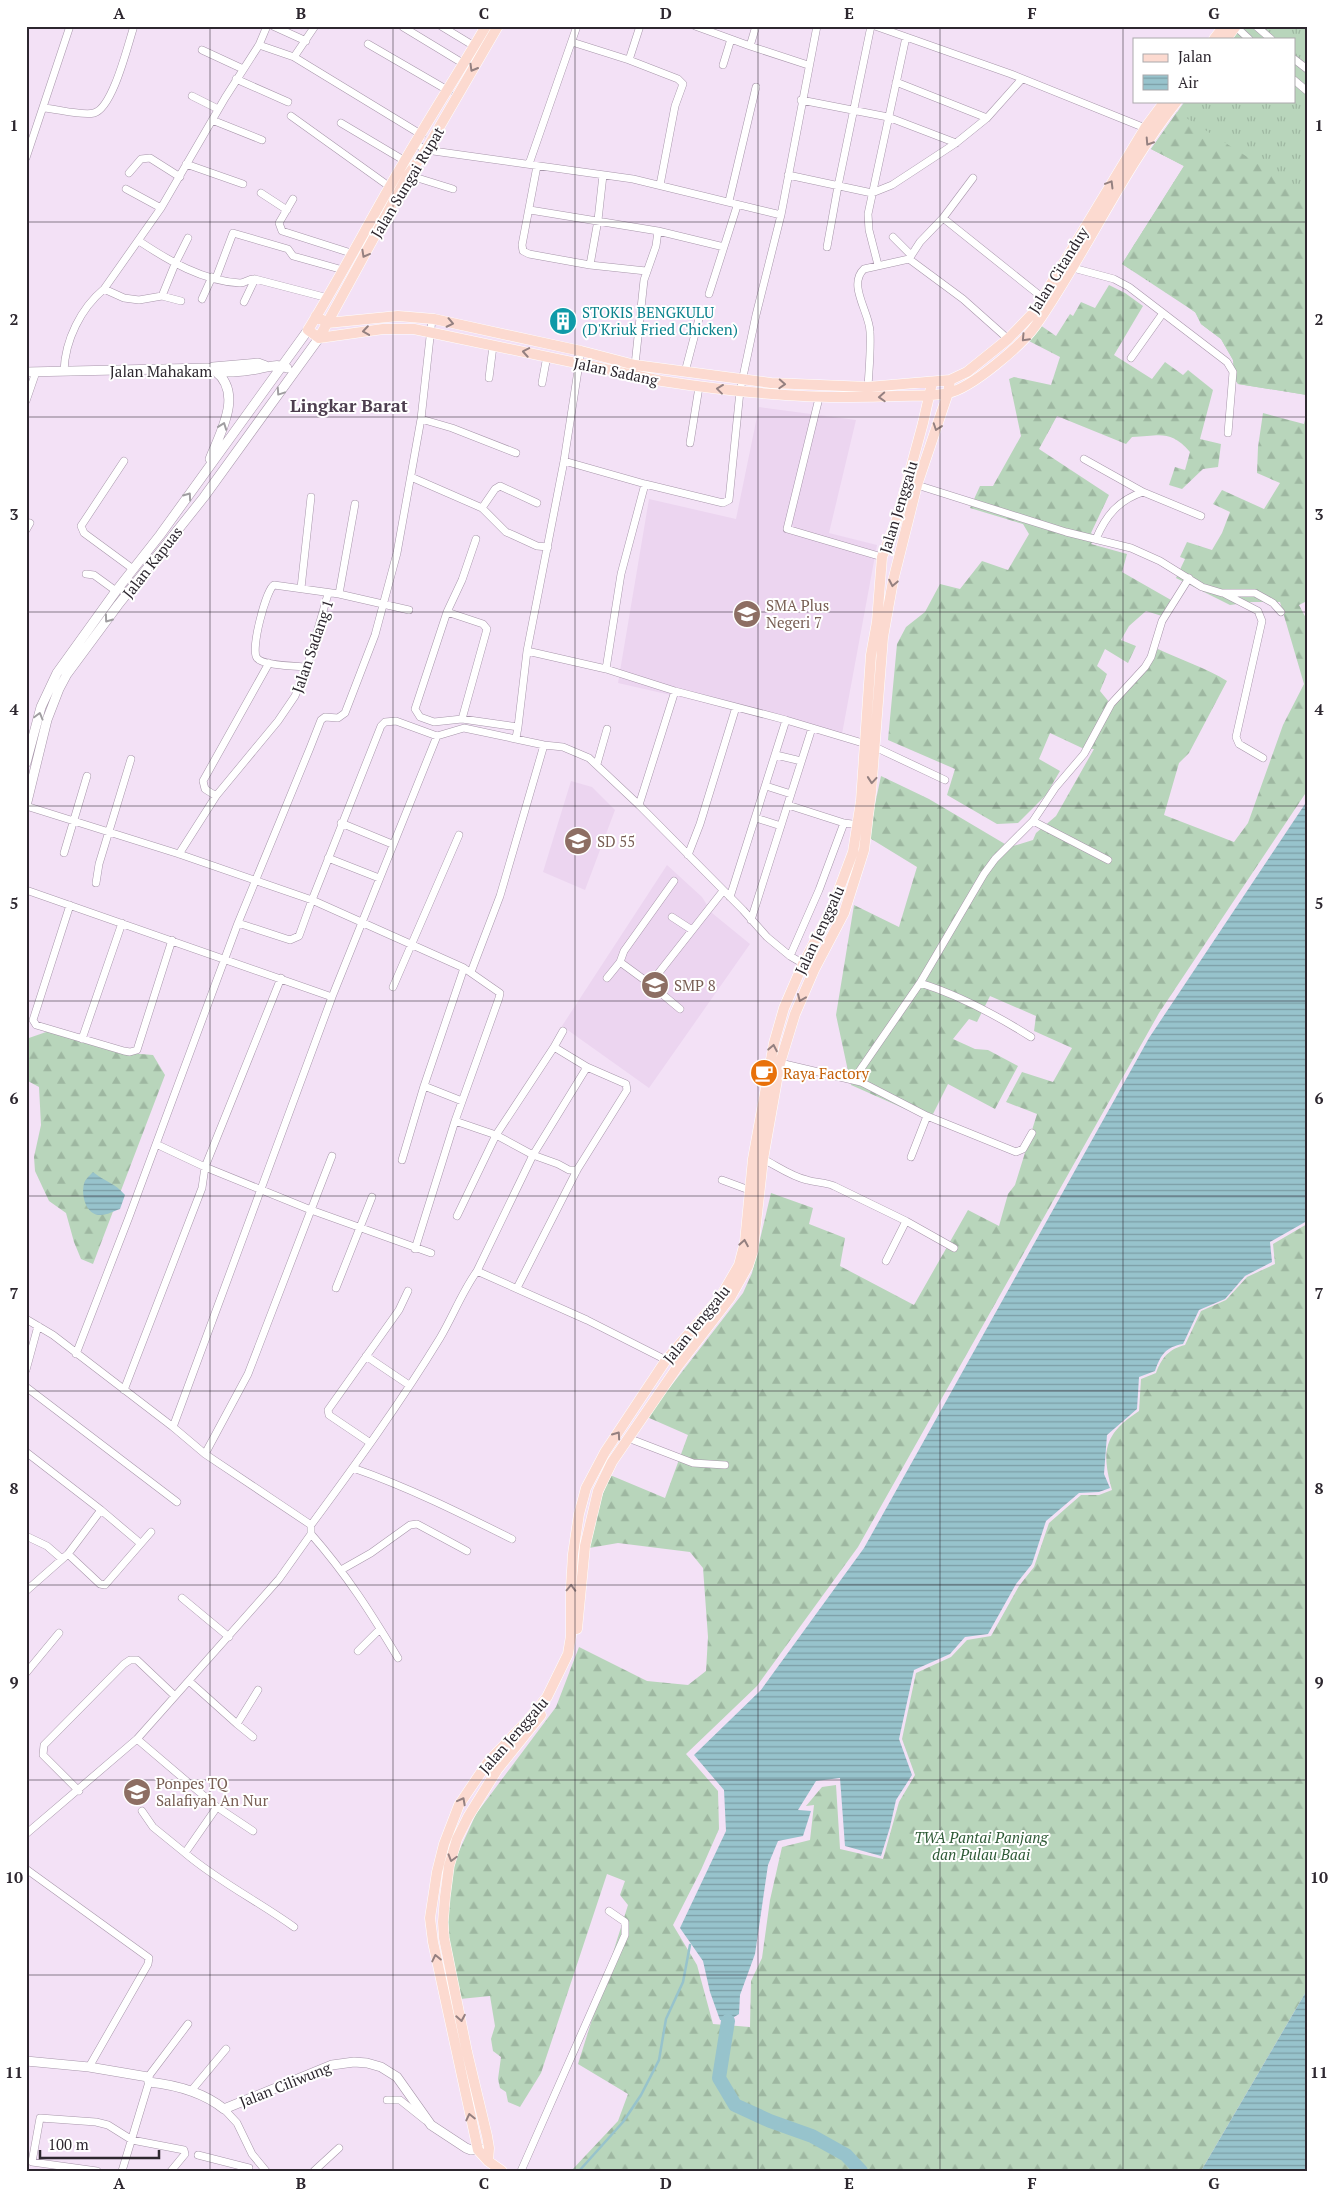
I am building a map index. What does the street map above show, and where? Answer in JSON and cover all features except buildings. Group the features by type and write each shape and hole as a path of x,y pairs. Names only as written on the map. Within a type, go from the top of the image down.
{"main road":[{"name":"Jalan Sungai Rupat","path":"308,330 328,298 351,253 486,26"},
{"name":"Jalan Sungai Rupat","path":"319,338 408,175 426,150 498,26"},
{"path":"1215,38 1224,26"},
{"path":"1227,38 1235,26"},
{"name":"Jalan Citanduy","path":"327,322 398,316 432,319 581,351 635,365 742,380 868,387 950,380 967,372 1008,339 1034,312 1144,128 1164,102"},
{"name":"Jalan Citanduy","path":"930,394 948,393 976,378 1022,342 1035,326 1073,268 1104,212 1176,102"},
{"path":"316,316 327,322"},
{"name":"Jalan Sadang","path":"319,338 383,329 414,329 699,387 819,398 930,394"},
{"path":"308,330 319,338"},
{"name":"Jalan Jenggalu","path":"570,1655 570,1587 579,1514 586,1488 605,1452 666,1360 730,1298 748,1266 753,1251 763,1159 780,1063 795,1014 814,970 844,913 864,850 863,825 870,745 893,581 917,485 948,393 950,380"},
{"name":"Jalan Jenggalu","path":"870,745 871,655 877,622 882,557 897,519 932,383"},
{"name":"Jalan Jenggalu","path":"488,2161 489,2148 444,1938 445,1897 457,1839 468,1817 497,1770 550,1698 570,1655 591,1514 598,1491 612,1462 709,1318 739,1265 745,1242 752,1159 774,1043 784,1008 803,964 832,908 863,825"},
{"name":"Jalan Jenggalu","path":"478,2150 433,1942 430,1918 432,1897 444,1844 469,1788 488,1762 550,1698"},
{"path":"478,2150 488,2161 502,2171"}],"street":[{"path":"26,158 70,26"},
{"path":"44,108 90,113 99,111 110,97 134,26"},
{"path":"64,371 64,358 79,318 93,298 104,288 161,208 236,79 259,45 267,26"},
{"path":"273,26 306,41"},
{"path":"294,58 315,26"},
{"path":"403,26 464,64"},
{"path":"441,26 474,46"},
{"path":"528,164 577,26"},
{"path":"629,60 640,26"},
{"path":"695,26 808,66"},
{"path":"750,46 756,26"},
{"path":"564,461 646,484 723,503 727,502 730,496 742,380 781,215 801,100 817,26"},
{"path":"827,247 870,26"},
{"path":"876,26 1011,74 1021,80 1083,102 1144,128"},
{"path":"1235,26 1248,38"},
{"path":"1256,26 1270,38"},
{"path":"878,265 869,230 868,214 906,37"},
{"path":"723,65 731,39"},
{"path":"572,42 629,60 678,79 683,84 675,106 660,185"},
{"path":"368,44 448,91"},
{"path":"259,45 294,58 422,134"},
{"path":"202,50 243,70"},
{"path":"1296,61 1307,69"},
{"path":"236,79 288,102"},
{"path":"788,175 872,193 892,185 956,144 987,118 1021,80"},
{"path":"896,82 987,118"},
{"path":"1296,82 1307,91"},
{"path":"730,201 756,87"},
{"path":"192,96 218,109"},
{"path":"801,100 888,117 956,144"},
{"path":"291,116 390,187"},
{"path":"212,120 262,140"},
{"path":"342,124 405,161"},
{"path":"416,144 426,150 660,185 730,201 737,206 781,215"},
{"path":"128,173 141,159 150,158 180,177"},
{"path":"186,164 243,184"},
{"path":"537,166 522,245 526,253 590,265 646,271"},
{"path":"408,175 453,189"},
{"path":"590,265 603,175"},
{"path":"868,387 870,331 860,294 858,278 864,269 910,257 920,242 943,218 973,178"},
{"path":"126,188 161,208"},
{"path":"261,193 287,210"},
{"path":"293,199 280,223 282,231 351,253"},
{"path":"709,294 737,206"},
{"path":"530,210 658,231 724,247"},
{"path":"943,218 1043,298"},
{"path":"635,365 646,271 656,246 658,231"},
{"path":"202,299 234,233 288,249 293,256 343,270"},
{"path":"893,237 910,257 963,299 1008,339"},
{"path":"162,296 188,238"},
{"path":"139,241 175,264 214,277 241,283 250,278 328,298"},
{"path":"1073,268 1114,279 1129,287 1232,367 1228,433"},
{"path":"244,302 255,279"},
{"path":"104,288 121,297 139,300 162,296 181,301"},
{"path":"685,372 702,311"},
{"path":"1131,358 1163,313"},
{"path":"76,1354 224,958 321,720 325,717 338,718 345,713 360,679 384,603 397,552 421,419 429,332 432,319"},
{"name":"Jalan Kapuas","path":"26,764 41,707 57,673 160,535 308,330"},
{"name":"Jalan Kapuas","path":"26,806 47,720 67,674 118,605 204,497 319,338"},
{"path":"488,378 493,346"},
{"path":"516,738 527,651 564,461 581,351"},
{"path":"542,383 547,356"},
{"name":"Jalan Mahakam","path":"31,372 211,370 216,366 258,363 268,366 283,366"},
{"path":"283,366 293,372"},
{"path":"205,471 228,411 226,382 211,370"},
{"path":"26,401 31,372"},
{"path":"690,444 699,387"},
{"path":"819,398 787,529 882,557"},
{"path":"421,419 452,428 516,453"},
{"path":"1084,459 1144,492 1201,516"},
{"path":"124,461 81,526 84,533 133,569"},
{"path":"411,477 482,508 506,532 537,546 548,547"},
{"path":"606,669 621,574 646,484"},
{"path":"917,485 980,506 1131,548 1160,561 1202,587 1222,592 1255,593 1273,603 1282,612"},
{"path":"482,508 500,486 537,503"},
{"path":"1096,539 1102,523 1120,502 1144,492"},
{"path":"301,588 311,497"},
{"path":"339,594 355,504"},
{"path":"160,535 168,542"},
{"path":"476,539 462,580 447,612 415,709 420,717 434,722 462,719 518,727"},
{"path":"86,574 94,575 116,592"},
{"path":"861,1082 858,1078 858,1073 920,983 968,899 995,858 1033,821 1050,795 1084,754 1112,704 1146,666 1162,621 1189,578"},
{"path":"306,667 269,663 257,659 254,645 268,590 274,585 328,594"},
{"path":"1222,592 1258,611 1262,621 1236,736 1239,744 1264,758"},
{"name":"Jalan Sadang 1","path":"179,854 216,796 278,721 295,696 306,667 328,594 339,594 409,610"},
{"path":"447,612 483,624 487,629 462,719"},
{"path":"527,651 606,669 675,691 786,720 870,745 945,780"},
{"path":"216,796 204,789 203,782 269,663"},
{"path":"639,805 675,691"},
{"path":"688,855 700,824 736,707"},
{"path":"730,897 786,720"},
{"path":"238,923 290,940 298,936 341,823 384,722 396,721 437,736 464,728 544,745 563,747 577,752 597,764 730,897 767,937 790,956 814,970"},
{"path":"751,920 812,728"},
{"path":"597,764 607,729"},
{"path":"173,1427 332,997 437,736"},
{"path":"402,1160 424,1086 468,970 500,896 544,745"},
{"path":"776,755 801,761"},
{"path":"96,883 131,759"},
{"path":"64,853 88,776"},
{"path":"766,786 791,794"},
{"path":"788,805 844,823 863,825"},
{"path":"26,806 179,854 312,900 412,943 468,970 498,990 499,998 454,1121 415,1249"},
{"path":"756,818 781,826"},
{"path":"1033,821 1108,860"},
{"path":"341,823 392,844"},
{"path":"790,956 819,890 844,823"},
{"path":"393,987 459,835"},
{"path":"328,858 379,878"},
{"path":"607,978 620,962 624,951 674,881"},
{"path":"26,890 332,997"},
{"path":"650,984 723,890"},
{"path":"70,905 33,1020 36,1025 130,1052 137,1050 172,940"},
{"path":"672,917 692,930"},
{"path":"82,1039 122,923"},
{"path":"620,962 680,1009"},
{"path":"124,1390 202,1188 205,1167 281,978"},
{"path":"920,983 955,996 1002,1019 1031,1036"},
{"path":"458,1216 496,1135 563,1032"},
{"path":"517,1288 577,1170 627,1088 626,1084 587,1067 554,1047"},
{"path":"780,1063 861,1082 927,1116 1016,1152 1023,1150 1032,1134"},
{"path":"26,1834 79,1791 137,1739 279,1579 311,1534 311,1525 353,1468 440,1336 464,1290 477,1271 532,1155 587,1067"},
{"path":"424,1086 462,1101"},
{"path":"911,1157 927,1116"},
{"path":"454,1121 496,1135 532,1155 569,1170 577,1170"},
{"path":"156,1144 205,1167 311,1210 415,1249 431,1253"},
{"path":"205,1454 248,1374 332,1156"},
{"path":"763,1159 808,1181 823,1181 834,1186 906,1221 954,1248"},
{"path":"722,1180 749,1190"},
{"path":"336,1288 372,1197"},
{"path":"886,1261 906,1221"},
{"path":"477,1271 587,1320 666,1360"},
{"path":"370,1442 328,1413 399,1310 408,1291"},
{"path":"26,1319 54,1335 205,1454 311,1525"},
{"path":"26,1370 38,1326"},
{"path":"366,1356 409,1385"},
{"path":"26,1387 177,1502"},
{"path":"628,1438 693,1463 706,1466 725,1465"},
{"path":"26,1452 140,1543"},
{"path":"353,1468 386,1479 426,1497 512,1540"},
{"path":"26,1591 65,1556 101,1510"},
{"path":"341,1570 371,1553 410,1526 417,1524 467,1551"},
{"path":"26,1536 65,1556 100,1584 104,1585 151,1532"},
{"path":"311,1534 358,1593 398,1658"},
{"path":"182,1598 229,1637"},
{"path":"358,1650 380,1629"},
{"path":"26,1673 59,1633"},
{"path":"79,1791 43,1755 44,1745 124,1664 130,1660 137,1660 175,1696"},
{"path":"189,1681 253,1738"},
{"path":"237,1724 258,1690"},
{"path":"137,1739 217,1807 253,1831"},
{"path":"185,1853 217,1807"},
{"path":"142,1812 153,1827 207,1872 261,1903 294,1927"},
{"path":"26,1869 149,1958 148,1964 89,2067"},
{"path":"521,2171 625,1935 626,1922 609,1911"},
{"path":"122,2171 149,2080 188,2024"},
{"path":"191,2091 226,2049"},
{"name":"Jalan Ciliwung","path":"26,2061 89,2067 168,2084 212,2100 224,2109 332,2065 354,2062 367,2063 381,2066 397,2077 430,2125 466,2148 478,2150"},
{"path":"386,2100 400,2100 430,2125"},
{"path":"224,2109 237,2123 252,2154 266,2171"},
{"path":"98,2171 32,2162 40,2118 108,2125 132,2140 184,2150 185,2154 171,2171"},
{"path":"314,2171 339,2148"},
{"path":"478,2150 489,2148"},
{"path":"198,2155 248,2170 252,2154"}],"shaded area":[{"name":"SMA Plus Negeri 7","path":"759,407 856,420 829,533 877,545 842,734 618,683 649,499 736,519"},
{"name":"SD 55","path":"571,781 592,787 615,810 585,890 543,872"},
{"name":"SMP 8","path":"667,865 702,897 712,913 750,944 649,1088 562,1026"}],"green space":[{"path":"1240,26 1307,26 1307,395 1238,384 1235,379 1233,360 1221,339 1201,324 1195,312 1122,264 1184,166 1151,149 1184,102 1296,102 1296,38 1232,38"},
{"path":"1177,112 1307,195 1307,395 1238,384 1235,379 1233,360 1221,339 1201,324 1196,313 1162,288 1122,264 1184,166 1151,149"},
{"name":"TWA Pantai Panjang dan Pulau Baai","path":"1109,285 1125,293 1143,306 1114,355 1152,379 1165,362 1183,375 1188,370 1213,390 1200,439 1221,444 1218,467 1203,469 1182,489 1169,485 1175,467 1185,470 1190,452 1170,437 1157,435 1132,437 1126,444 1057,416 1039,449 1109,495 1091,533 1096,537 1091,544 1127,554 1122,572 1171,600 1162,616 1146,611 1129,626 1121,640 1136,646 1128,663 1105,649 1097,666 1107,674 1100,691 1109,702 1158,649 1227,681 1189,753 1179,763 1164,815 1234,842 1248,823 1283,725 1304,684 1280,602 1252,602 1230,605 1176,578 1185,559 1180,557 1187,542 1212,550 1222,533 1230,512 1213,504 1222,490 1264,509 1280,483 1257,473 1258,447 1263,413 1304,424 1307,410 1307,601 1299,605 1307,620 1307,791 1159,1013 858,1547 757,1686 686,1754 718,1791 719,1829 673,1925 697,1965 713,2024 750,2027 751,1981 762,1958 770,1900 782,1847 810,1840 814,1805 806,1806 822,1787 836,1785 840,1849 883,1859 899,1802 915,1775 902,1739 916,1673 951,1657 967,1640 991,1636 1019,1586 1034,1567 1049,1523 1081,1495 1099,1495 1112,1490 1106,1454 1108,1444 1118,1428 1139,1411 1141,1379 1156,1373 1167,1354 1185,1345 1201,1311 1226,1300 1247,1277 1275,1264 1273,1244 1307,1224 1307,1990 1201,2171 571,2171 618,2121 628,2094 578,2064 628,1905 620,1895 625,1881 607,1874 541,2073 520,2107 508,2102 506,2092 500,2088 498,2079 501,2057 493,2051 491,2039 495,2026 490,1996 460,1999 444,1938 448,1898 455,1860 476,1814 556,1707 579,1647 647,1681 688,1685 706,1671 708,1637 703,1568 690,1552 618,1543 589,1548 596,1512 610,1475 665,1498 688,1435 647,1417 743,1293 752,1273 771,1193 813,1208 809,1224 845,1238 840,1266 914,1305 968,1210 999,1226 1008,1194 1015,1185 1037,1114 1006,1102 1022,1072 1053,1082 1072,1048 1034,1031 1036,1016 990,996 977,1022 969,1019 953,1039 975,1049 988,1050 1018,1066 995,1109 948,1084 930,1120 851,1085 836,1015 854,905 899,927 917,867 868,837 881,776 929,799 1010,847 1033,840 1036,833 1056,816 1094,749 1082,748 1050,733 1039,759 1060,771 1046,795 1018,823 997,824 947,795 955,769 888,740 897,644 906,627 925,612 940,584 960,589 982,561 1008,570 1029,534 1023,524 970,508 980,486 993,486 1021,436 1009,379 1014,377 1051,385 1060,357 1027,340 1040,325 1056,336 1070,314 1073,316 1081,302 1095,308"},
{"path":"49,1031 117,1052 153,1055 165,1075 93,1264 81,1259 66,1213 49,1201 35,1171 34,1157 41,1125 39,1087 26,1080 26,1039"}],"water":[{"path":"1307,801 1307,1221 1270,1242 1272,1262 1245,1276 1225,1299 1199,1310 1183,1344 1168,1349 1155,1371 1139,1377 1137,1409 1107,1435 1104,1474 1110,1488 1099,1492 1079,1493 1046,1521 1032,1564 1016,1584 988,1634 965,1637 950,1654 914,1670 899,1739 912,1775 896,1800 881,1856 845,1846 840,1778 816,1781 798,1810 811,1811 803,1836 778,1841 768,1865 755,1954 740,1995 739,2014 728,2021 720,2020 710,1992 703,1961 680,1928 726,1831 724,1790 694,1755 761,1690 864,1548 1149,1038"},
{"path":"93,1172 117,1187 125,1195 120,1209 101,1215 91,1212 88,1208 83,1191 85,1181"},
{"path":"1307,1990 1307,2171 1201,2171"}],"waterway":[{"path":"579,2171 623,2122 641,2095 659,2060 666,2019 683,1982 690,1945"},
{"path":"728,2021 719,2078 735,2105 770,2121 812,2136 846,2155 861,2171"}],"place":[{"name":"STOKIS BENGKULU (D'Kriuk Fried Chicken)","path":"563,321"},
{"name":"SMA Plus Negeri 7","path":"747,614"},
{"name":"SD 55","path":"578,841"},
{"name":"SMP 8","path":"655,985"},
{"name":"Raya Factory","path":"764,1073"},
{"name":"Ponpes TQ Salafiyah An Nur","path":"137,1792"}],"district":[{"name":"Lingkar Barat","path":"349,405"}]}
